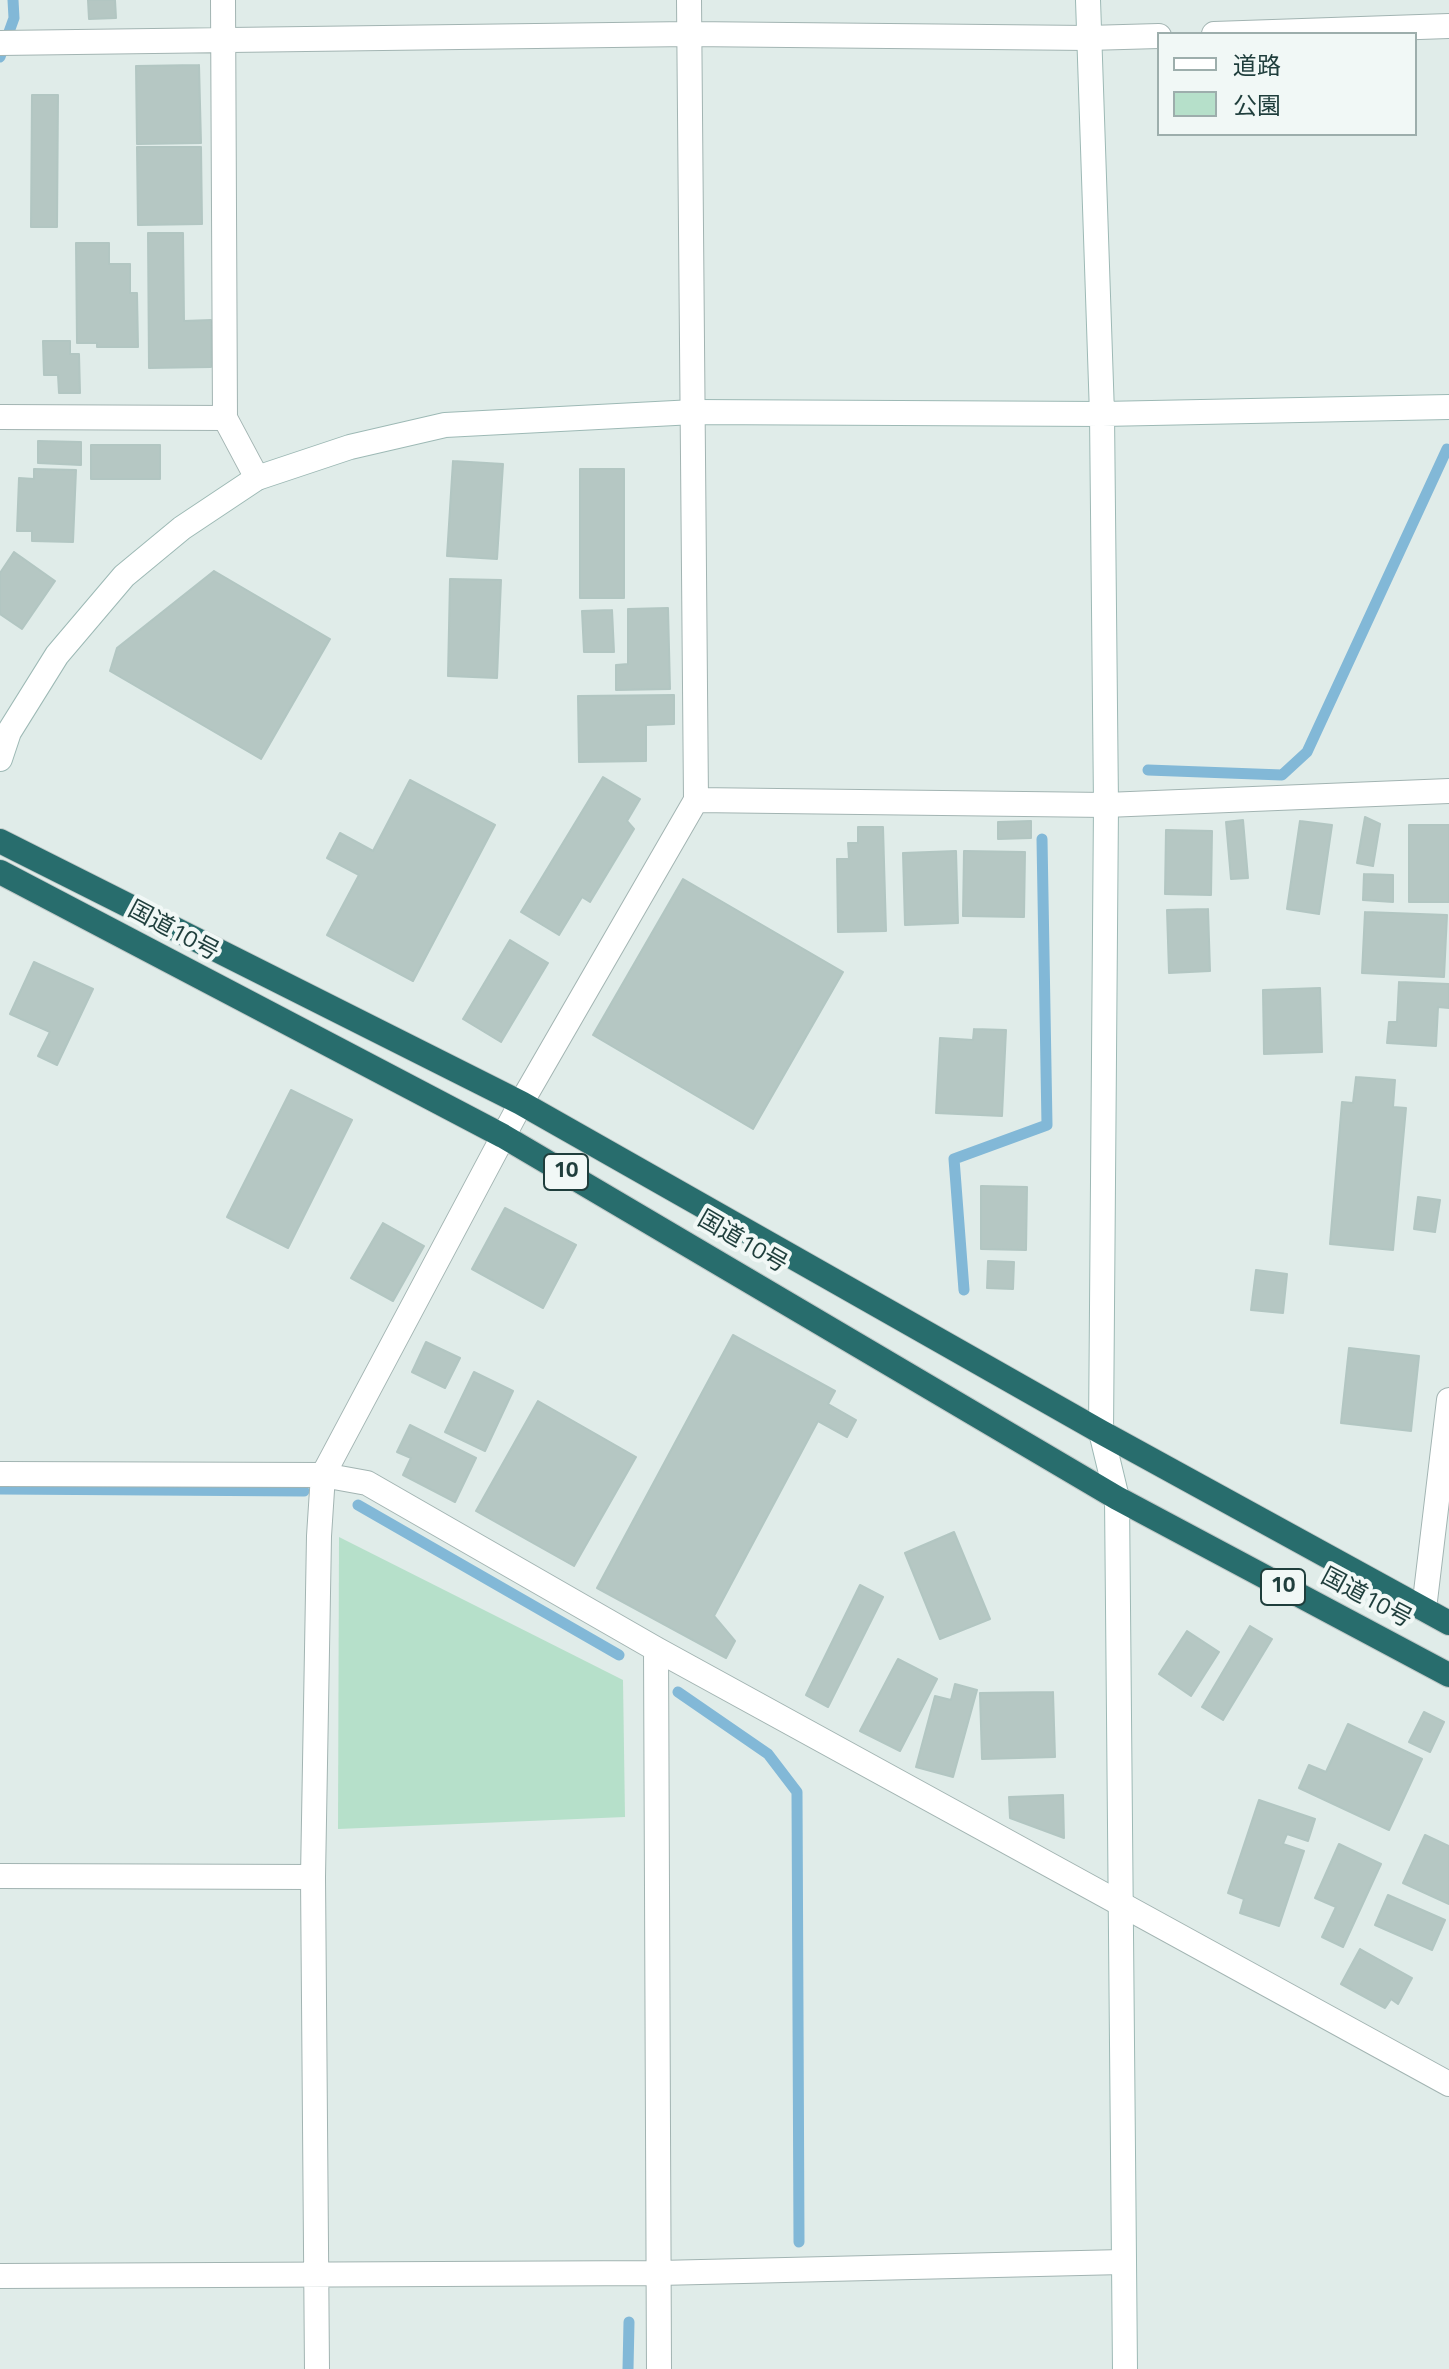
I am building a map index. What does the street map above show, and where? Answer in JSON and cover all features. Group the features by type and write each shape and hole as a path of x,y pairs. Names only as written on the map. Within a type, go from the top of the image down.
{"highway":[{"name":"国道10号","path":"0,841 521,1103 1101,1432 1449,1623"},
{"name":"国道10号","path":"0,872 503,1136 1117,1498 1449,1675"}],"street":[{"path":"223,0 225,418 257,478"},
{"path":"317,2369 313,1877 319,1536 323,1475 521,1103 696,800 689,0"},
{"path":"1088,0 1102,414 1106,805 1101,1432 1117,1498 1125,2369"},
{"path":"1273,32 1449,26"},
{"path":"12,43 689,34 1157,36"},
{"path":"0,759 9,732 57,655 124,576 182,528 257,478 350,447 445,425 694,412 1102,414 1449,407"},
{"path":"0,417 225,418"},
{"path":"696,800 1106,805 1449,791"},
{"path":"1424,1609 1449,1400"},
{"path":"0,1474 323,1475 367,1483 656,1649 1449,2084"},
{"path":"656,1649 659,2369"},
{"path":"0,1876 313,1877"},
{"path":"0,2276 659,2273 1123,2262"}],"green space":[{"path":"339,1537 623,1680 625,1817 338,1829"}],"building":[{"path":"88,0 115,0 116,18 89,19"},
{"path":"199,65 201,143 137,144 136,66"},
{"path":"32,95 58,95 57,227 31,227"},
{"path":"137,147 201,147 202,224 138,225"},
{"path":"148,233 183,233 184,321 211,320 211,367 149,368"},
{"path":"76,243 109,243 109,264 130,264 130,293 137,293 138,347 97,347 97,343 77,343"},
{"path":"43,341 70,341 70,354 79,354 80,393 59,393 58,375 44,375"},
{"path":"38,441 81,442 81,465 38,463"},
{"path":"91,445 160,445 160,479 91,479"},
{"path":"453,461 503,464 497,559 447,556"},
{"path":"34,469 76,470 73,542 32,541 32,531 17,531 19,478 34,479"},
{"path":"580,469 624,469 624,598 580,598"},
{"path":"14,552 55,581 22,629 0,614 0,573"},
{"path":"214,571 330,639 261,759 110,671 117,648"},
{"path":"450,579 501,580 497,678 448,676"},
{"path":"668,608 670,689 616,690 616,665 628,664 628,609"},
{"path":"612,610 614,652 584,652 582,611"},
{"path":"674,695 674,724 646,725 646,761 579,762 578,696"},
{"path":"603,777 640,799 627,821 634,829 590,902 582,897 559,935 521,912"},
{"path":"410,780 495,825 413,981 327,935 359,875 327,858 340,833 373,851"},
{"path":"1365,817 1380,824 1373,866 1357,863"},
{"path":"1243,820 1248,878 1231,879 1226,822"},
{"path":"1031,821 1031,838 998,839 998,822"},
{"path":"1300,821 1332,825 1319,914 1287,909"},
{"path":"1409,825 1449,825 1449,902 1409,902"},
{"path":"858,827 883,827 886,931 838,932 837,859 849,859 848,843 858,843"},
{"path":"1166,830 1212,831 1211,895 1165,894"},
{"path":"956,851 958,923 905,925 903,853"},
{"path":"964,851 1025,852 1024,917 963,916"},
{"path":"1364,874 1393,875 1393,902 1363,900"},
{"path":"683,879 843,972 753,1129 593,1035"},
{"path":"1208,909 1210,971 1169,973 1167,910"},
{"path":"1365,912 1447,915 1444,977 1362,973"},
{"path":"510,940 548,963 501,1042 463,1019"},
{"path":"34,962 93,989 57,1065 38,1056 50,1032 10,1014"},
{"path":"1399,982 1449,984 1449,1008 1438,1007 1436,1046 1387,1043 1389,1022 1397,1022"},
{"path":"1320,988 1322,1052 1264,1054 1263,990"},
{"path":"974,1029 1006,1030 1002,1116 936,1113 940,1038 973,1040"},
{"path":"1356,1077 1395,1080 1393,1107 1406,1108 1393,1250 1330,1244 1342,1102 1353,1103"},
{"path":"291,1090 352,1120 288,1248 227,1217"},
{"path":"981,1186 1027,1187 1026,1250 981,1249"},
{"path":"1418,1197 1440,1200 1435,1232 1414,1229"},
{"path":"505,1208 576,1245 543,1308 472,1269"},
{"path":"383,1223 424,1246 393,1301 351,1278"},
{"path":"988,1261 1014,1262 1013,1289 987,1288"},
{"path":"1256,1270 1287,1274 1283,1313 1251,1310"},
{"path":"733,1335 835,1391 828,1404 856,1420 847,1437 818,1421 714,1616 735,1641 726,1658 597,1588"},
{"path":"426,1342 460,1358 445,1388 412,1372"},
{"path":"1349,1348 1419,1356 1411,1431 1341,1423"},
{"path":"474,1372 513,1391 485,1451 445,1432"},
{"path":"538,1401 636,1457 574,1566 476,1511"},
{"path":"410,1425 476,1458 455,1502 403,1475 411,1458 397,1452"},
{"path":"954,1532 990,1619 940,1639 905,1553"},
{"path":"860,1585 883,1597 828,1707 806,1695"},
{"path":"1250,1626 1272,1639 1223,1720 1202,1707"},
{"path":"1187,1631 1219,1652 1191,1696 1159,1674"},
{"path":"898,1659 937,1679 900,1751 860,1731"},
{"path":"955,1684 977,1690 953,1777 916,1767 935,1696 951,1700"},
{"path":"1053,1692 1055,1757 982,1759 980,1693"},
{"path":"1424,1712 1444,1722 1430,1752 1409,1742"},
{"path":"1348,1724 1422,1759 1389,1830 1299,1788 1309,1765 1326,1772"},
{"path":"1063,1795 1064,1838 1010,1818 1009,1797"},
{"path":"1259,1800 1315,1819 1308,1841 1287,1834 1283,1844 1304,1851 1279,1926 1240,1913 1244,1899 1228,1893"},
{"path":"1425,1835 1449,1846 1449,1904 1403,1883"},
{"path":"1339,1844 1381,1864 1343,1947 1322,1937 1336,1907 1315,1898"},
{"path":"1388,1895 1445,1920 1432,1950 1375,1925"},
{"path":"1360,1949 1412,1978 1398,2004 1391,1999 1385,2008 1341,1984"}],"waterway":[{"path":"0,57 14,18 13,0"},
{"path":"1148,770 1282,775 1307,752 1447,449"},
{"path":"964,1290 954,1159 1047,1125 1042,839"},
{"path":"0,1489 304,1491"},
{"path":"358,1505 619,1655"},
{"path":"678,1692 768,1754 797,1792 799,2242"},
{"path":"628,2369 629,2322"}]}
